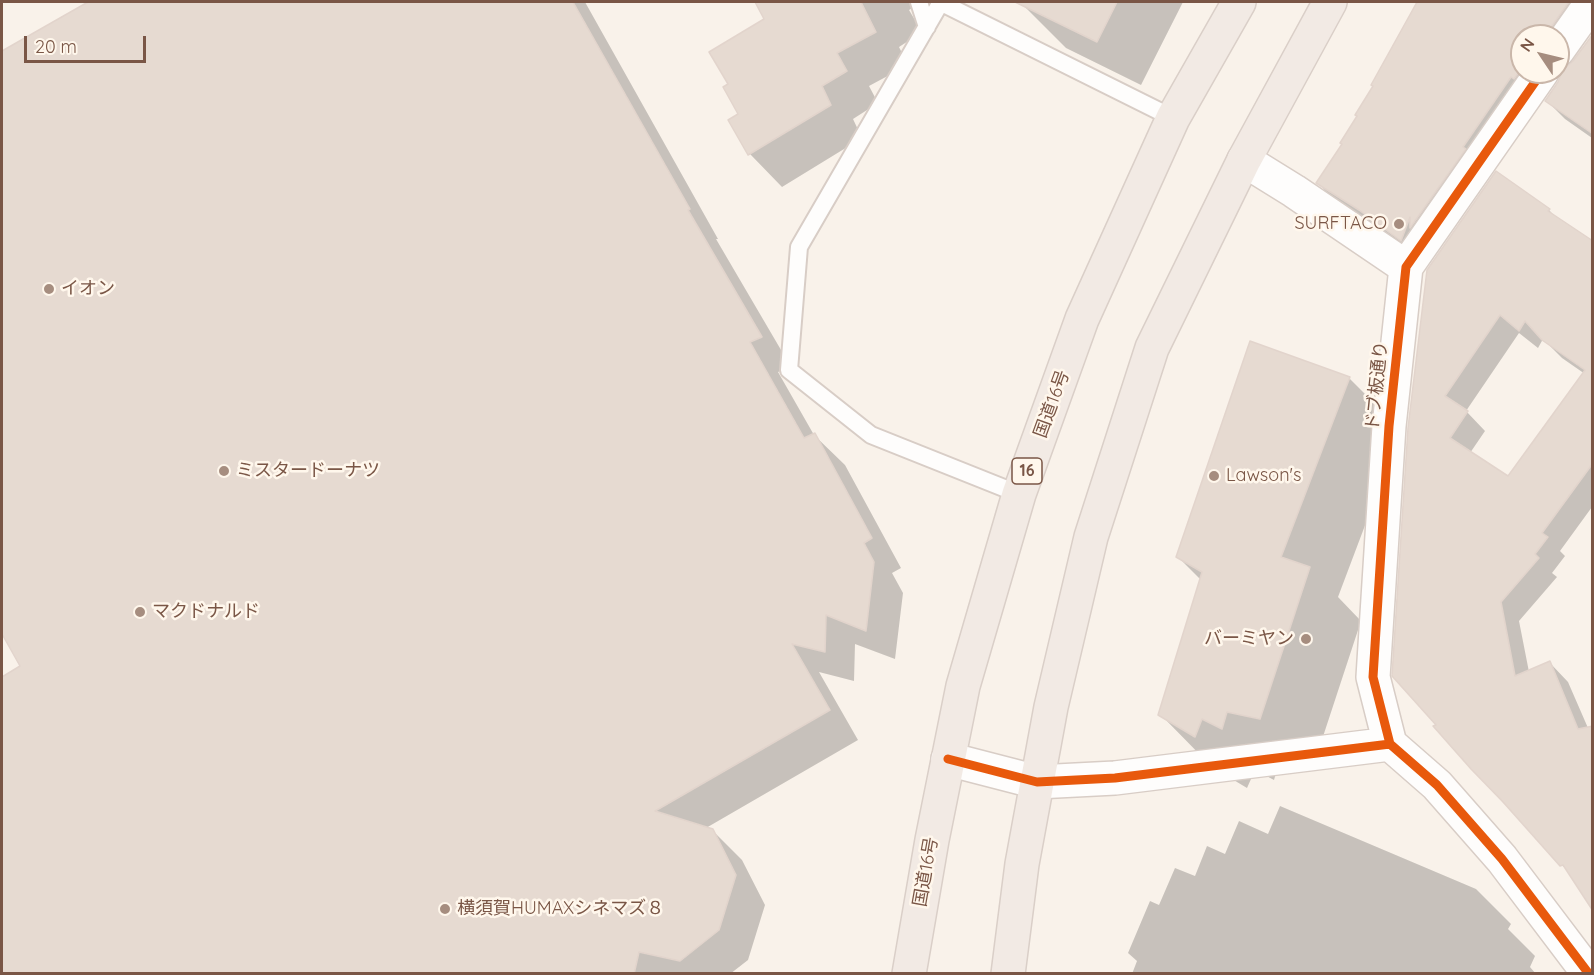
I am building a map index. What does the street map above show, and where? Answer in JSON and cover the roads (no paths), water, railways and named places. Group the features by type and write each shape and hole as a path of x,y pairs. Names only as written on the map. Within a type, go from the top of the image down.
{"highway":[{"name":"国道16号","path":"909,974 963,686 1019,494 1082,319 1173,118 1239,2"},
{"path":"1008,974 1022,864 1051,707 1091,537 1152,348 1244,160 1330,2"}],"street":[{"path":"1570,33 1592,2"},
{"name":"ドブ板通り","path":"1390,744 1373,677 1389,426 1406,267 1534,84"},
{"path":"1244,160 1406,267"},
{"path":"948,759 1037,782 1115,778 1390,744 1437,785 1502,859 1589,974"}],"lane":[{"path":"919,2 927,27"},
{"path":"1019,494 871,435 789,370 799,247 940,2 1173,118"}],"place":[{"name":"SURFTACO","path":"1399,224"},
{"name":"イオン","path":"49,289"},
{"name":"ミスタードーナツ","path":"224,471"},
{"name":"Lawson's","path":"1214,476"},
{"name":"マクドナルド","path":"140,612"},
{"name":"バーミヤン","path":"1306,639"},
{"name":"横須賀HUMAXシネマズ８","path":"445,909"}]}
